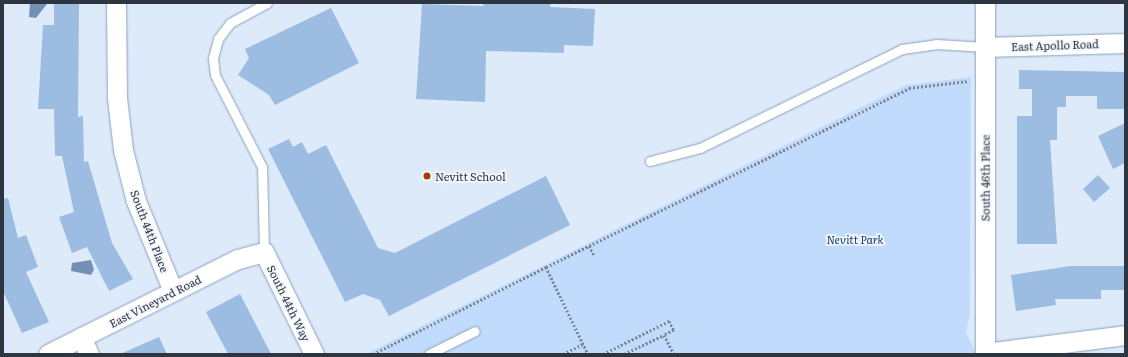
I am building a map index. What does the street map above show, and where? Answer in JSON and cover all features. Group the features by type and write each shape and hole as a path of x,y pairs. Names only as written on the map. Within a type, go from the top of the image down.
{"street":[{"name":"South 44th Place","path":"116,3 117,98 123,150 136,201 173,292"},
{"name":"South 46th Place","path":"985,3 985,353"},
{"name":"East Apollo Road","path":"985,47 1125,43"},
{"name":"East Vineyard Road","path":"48,354 85,346 173,292 238,259 264,252"},
{"name":"South 44th Way","path":"264,252 314,354"},
{"path":"985,353 1125,335"}],"lane":[{"path":"264,252 262,167 215,75 213,58 218,39 230,23 267,3"},
{"path":"650,161 700,148 902,49 936,44 985,47"},
{"path":"429,354 475,331"}],"path":[{"path":"373,354 909,88 968,81"},
{"path":"589,246 594,255"},
{"path":"546,267 588,354"},
{"path":"603,354 669,321 674,330 624,354"},
{"path":"664,335 674,354"},
{"path":"563,354 583,344"}],"green space":[{"name":"Nevitt Park","path":"971,77 970,314 966,332 976,354 366,354 906,85"}],"shaded area":[{"path":"30,3 47,4 36,18 29,17"},
{"path":"91,260 94,270 91,275 71,271 72,263"}],"building":[{"path":"54,3 79,3 78,117 83,116 84,162 88,161 112,243 133,279 109,291 87,247 72,253 59,217 74,212 62,156 55,156 54,109 38,109 43,25 54,25"},
{"path":"482,3 551,3 550,7 595,9 593,46 564,45 564,53 486,51 485,102 416,99 422,4 484,6"},
{"path":"331,8 359,63 275,105 269,95 238,75 249,58 245,49"},
{"path":"1019,70 1125,72 1125,109 1097,109 1097,96 1066,96 1066,107 1057,107 1057,140 1050,140 1057,244 1017,244 1017,116 1032,116 1032,89 1019,89"},
{"path":"1125,123 1125,163 1113,169 1098,136"},
{"path":"289,139 293,147 302,142 308,154 326,145 378,248 395,253 546,176 570,225 389,316 380,300 363,294 345,302 268,149"},
{"path":"1098,175 1110,188 1094,202 1083,189"},
{"path":"8,198 18,238 26,235 38,267 26,272 49,322 22,333 3,291 3,199"},
{"path":"1070,266 1125,266 1125,290 1101,290 1101,299 1055,299 1056,305 1016,311 1011,275"},
{"path":"240,294 271,354 228,354 206,312"},
{"path":"159,337 167,354 120,354"}],"place":[{"name":"Nevitt School","path":"427,176"}]}
